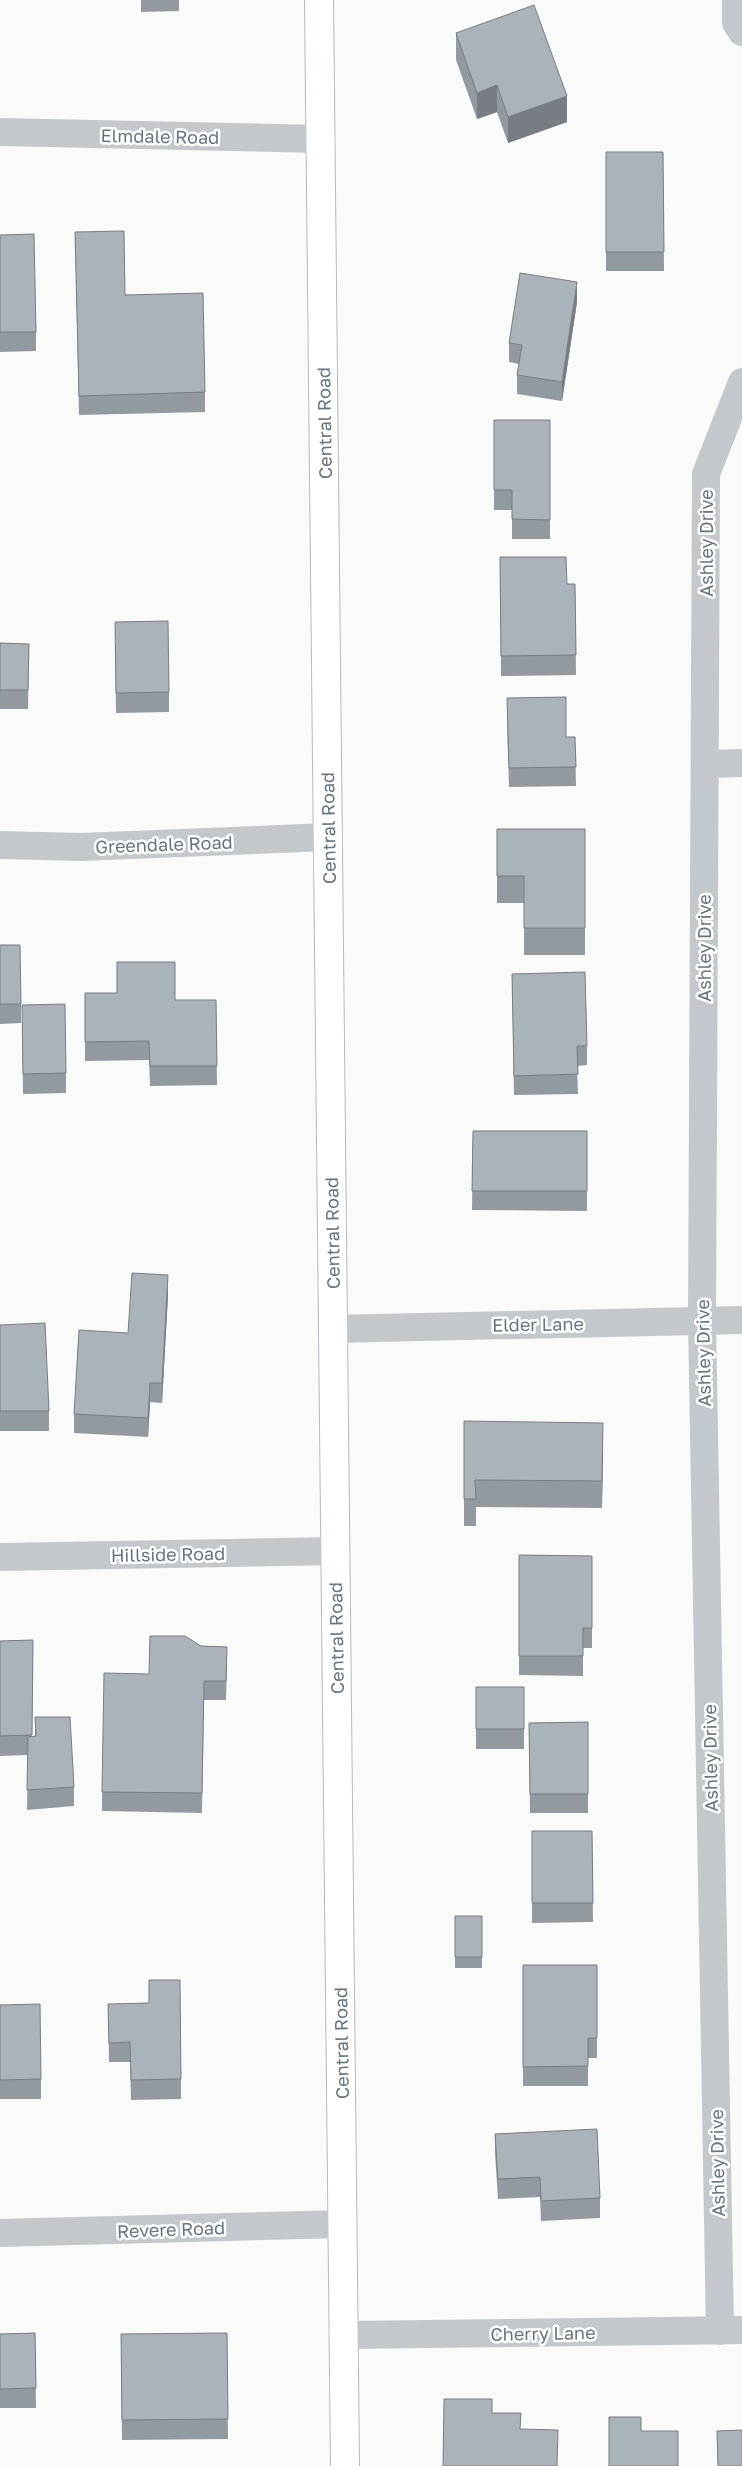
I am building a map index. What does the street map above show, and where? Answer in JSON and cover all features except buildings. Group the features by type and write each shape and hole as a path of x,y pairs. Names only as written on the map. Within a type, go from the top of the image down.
{"main road":[{"name":"Central Road","path":"319,0 345,2466"}],"street":[{"path":"736,0 736,23 742,32"},
{"name":"Elmdale Road","path":"0,132 321,139"},
{"name":"Ashley Drive","path":"731,2330 702,1320 706,474 742,382"},
{"path":"705,764 742,763"},
{"name":"Greendale Road","path":"0,845 81,847 328,837"},
{"name":"Elder Lane","path":"333,1330 742,1320"},
{"name":"Hillside Road","path":"0,1557 335,1551"},
{"name":"Revere Road","path":"0,2233 343,2224"},
{"name":"Cherry Lane","path":"344,2335 731,2330"}]}
